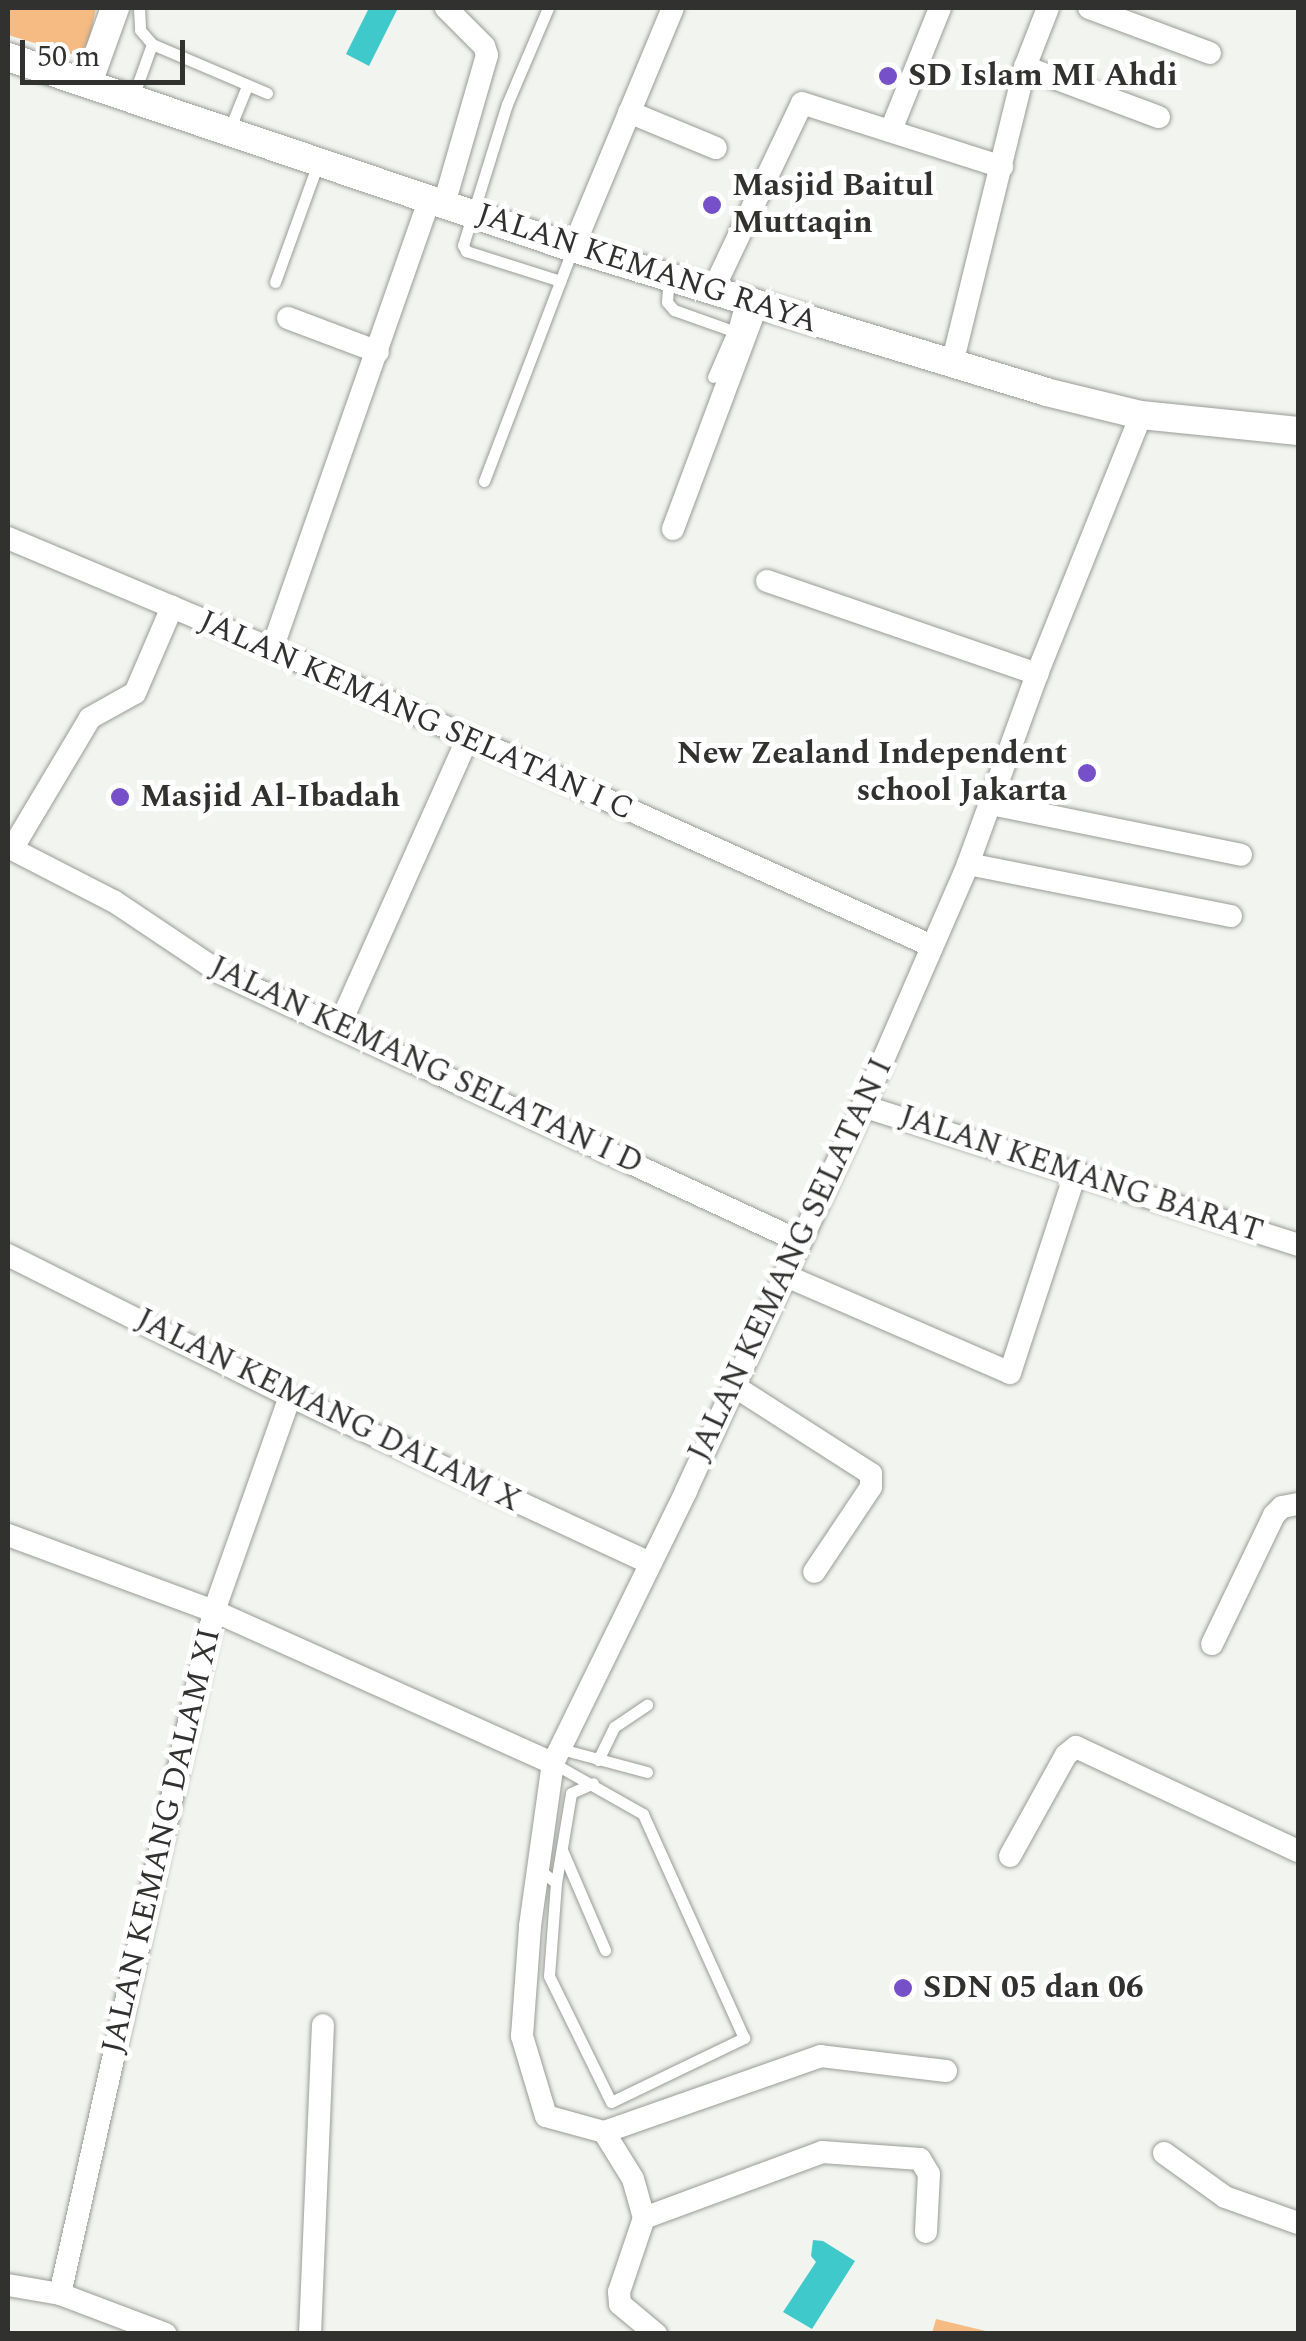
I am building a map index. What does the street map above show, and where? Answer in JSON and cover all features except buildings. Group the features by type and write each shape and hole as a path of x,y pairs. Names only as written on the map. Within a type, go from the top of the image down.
{"street":[{"path":"88,83 116,8"},
{"path":"272,649 487,55 484,46 446,8"},
{"path":"573,248 673,8"},
{"path":"891,130 940,8"},
{"path":"952,364 1025,66 1048,8"},
{"path":"1089,8 1210,54"},
{"name":"JALAN KEMANG RAYA","path":"8,57 573,248 952,364 1141,416 1298,431"},
{"path":"1025,66 1158,116"},
{"path":"712,292 799,105 808,103 1002,167"},
{"path":"629,112 716,148"},
{"path":"672,529 749,304"},
{"path":"288,318 378,352"},
{"name":"JALAN KEMANG SELATAN I","path":"604,2132 546,2116 522,2036 547,1876 557,1756 863,1106 968,864 1037,674 1141,416"},
{"name":"JALAN KEMANG SELATAN I C","path":"8,538 272,649 932,946"},
{"path":"767,581 1037,674"},
{"path":"10,848 90,718 135,693 172,607"},
{"path":"339,1026 467,740"},
{"path":"990,804 1241,855"},
{"name":"JALAN KEMANG SELATAN I D","path":"10,848 115,902 222,972 801,1242"},
{"path":"968,864 1230,916"},
{"name":"JALAN KEMANG BARAT","path":"863,1106 1298,1245"},
{"path":"784,1275 1010,1374 1076,1171"},
{"name":"JALAN KEMANG DALAM X","path":"8,1255 290,1396 650,1563"},
{"path":"734,1386 872,1474 871,1487 814,1572"},
{"name":"JALAN KEMANG DALAM XI","path":"60,2294 214,1611 290,1396"},
{"path":"1212,1644 1274,1515 1282,1507 1298,1504"},
{"path":"8,1535 214,1611 557,1756"},
{"path":"1010,1856 1073,1748 1298,1851"},
{"path":"310,2334 323,2025"},
{"path":"656,2334 624,2310 619,2292 644,2218 633,2179 604,2132 821,2056 946,2071"},
{"path":"644,2218 822,2152 909,2157 925,2163 929,2174 926,2232"},
{"path":"1164,2153 1225,2196 1298,2223"},
{"path":"8,2285 60,2294 166,2334"}],"lane":[{"path":"139,8 140,30 152,44 267,93"},
{"path":"548,8 507,104 464,237 466,251 560,281"},
{"path":"132,100 152,44"},
{"path":"228,134 246,86"},
{"path":"275,282 318,163"},
{"path":"484,480 573,248"},
{"path":"669,278 667,302 674,310 733,331"},
{"path":"714,376 749,304"},
{"path":"598,1760 614,1727 647,1705"},
{"path":"557,1756 598,1760 647,1772"},
{"path":"557,1756 643,1814 744,2038 611,2102 549,1976 547,1876 562,1850 571,1793 592,1783"},
{"path":"562,1850 605,1950"}],"shaded area":[{"path":"8,8 96,8 89,41 78,56 8,35"},
{"path":"936,2319 994,2333 932,2333"}],"water":[{"path":"369,8 397,10 369,66 346,54"},
{"path":"813,2240 823,2241 855,2261 812,2329 783,2312 816,2262 811,2256"}],"place":[{"name":"SD Islam MI Ahdi","path":"888,76"},
{"name":"Masjid Baitul Muttaqin","path":"712,205"},
{"name":"New Zealand Independent school Jakarta","path":"1087,773"},
{"name":"Masjid Al-Ibadah","path":"120,797"},
{"name":"SDN 05 dan 06","path":"903,1988"}]}
